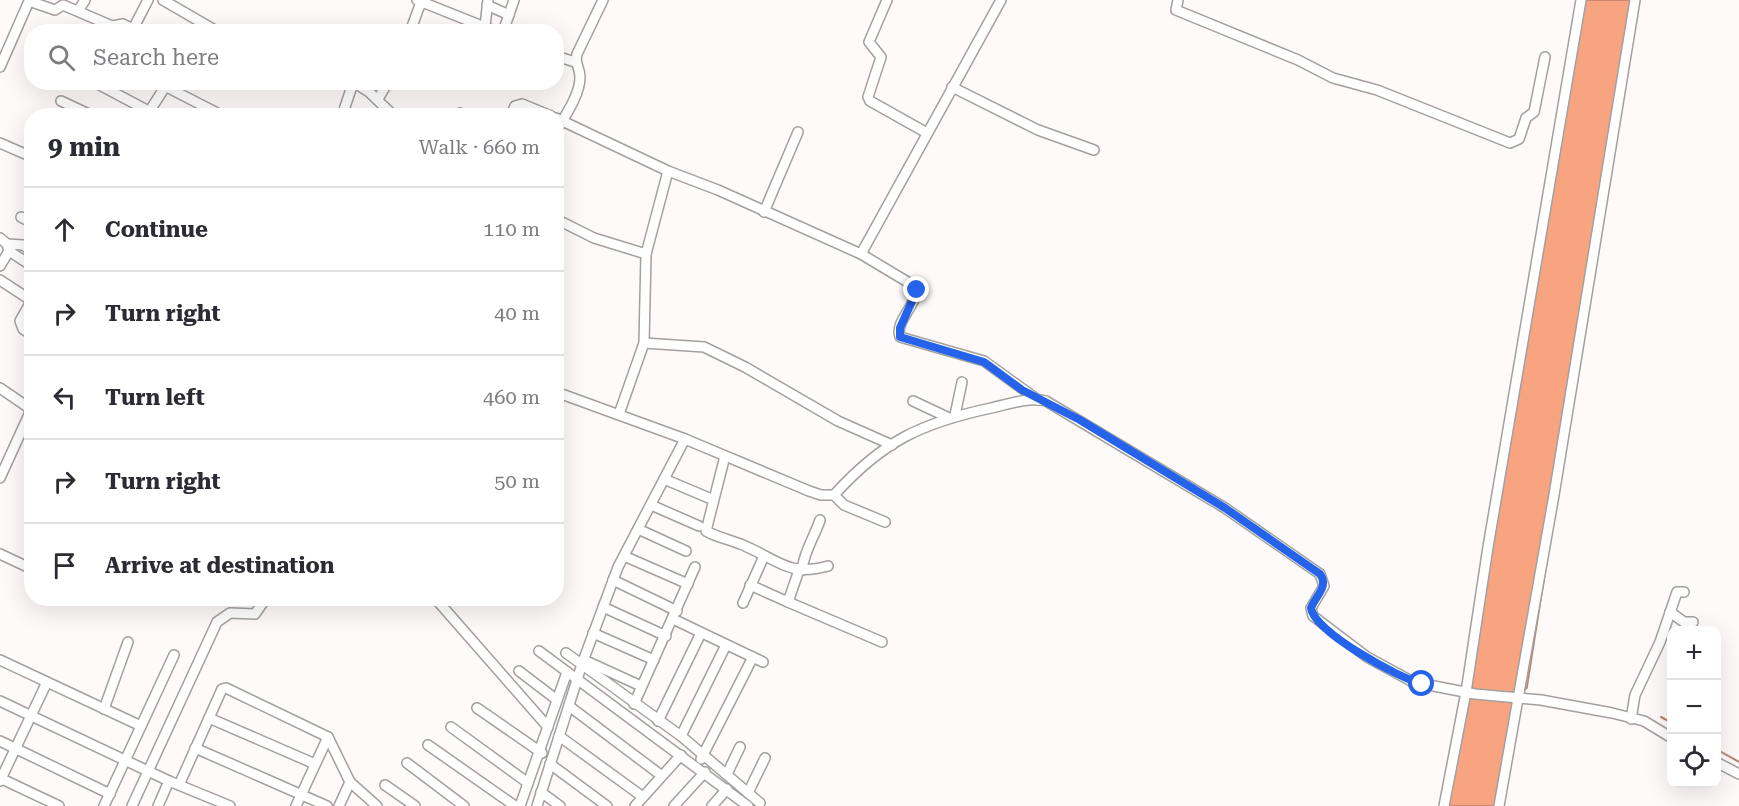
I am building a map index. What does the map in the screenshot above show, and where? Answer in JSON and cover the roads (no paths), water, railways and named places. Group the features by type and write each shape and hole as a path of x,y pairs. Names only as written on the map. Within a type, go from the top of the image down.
{"street":[{"path":"78,11 85,0"},
{"path":"136,24 148,0"},
{"path":"163,0 204,24"},
{"path":"506,24 514,0"},
{"path":"564,112 579,85 580,74 575,62 603,0"},
{"path":"887,0 869,42 881,57 868,97 870,101 927,133"},
{"path":"861,254 1001,0"},
{"path":"1178,0 1176,10 1309,65 1333,78 1377,90 1510,143 1519,139 1526,118 1534,112 1545,57"},
{"path":"1444,806 1470,693 1488,547 1581,0"},
{"path":"1499,806 1551,518 1635,0"},
{"path":"0,67 29,2 33,1 52,10 63,5 107,24"},
{"path":"412,24 419,1 480,24"},
{"path":"485,24 488,3 509,15"},
{"path":"564,59 575,62"},
{"path":"952,87 1038,130 1094,150"},
{"path":"108,90 141,108"},
{"path":"154,108 159,90"},
{"path":"171,90 207,108"},
{"path":"345,108 351,90"},
{"path":"364,90 386,108"},
{"path":"378,99 383,90"},
{"path":"61,101 76,108"},
{"path":"514,108 522,104 532,108"},
{"path":"564,121 668,171 718,190 861,254 916,287 916,294 900,328 900,337 984,362 1038,400 1080,420 1225,508 1320,574 1324,586 1311,608 1313,616 1367,657 1413,682 1470,693 1535,699 1644,721 1667,735"},
{"path":"764,212 798,132"},
{"path":"0,143 24,154"},
{"path":"619,414 644,343 643,298 646,254 668,171"},
{"path":"564,223 594,238 646,254"},
{"path":"8,244 24,246"},
{"path":"0,266 8,244"},
{"path":"8,244 24,259"},
{"path":"0,280 24,296"},
{"path":"24,314 20,321 24,330"},
{"path":"644,343 704,347 745,366 838,421 892,445"},
{"path":"951,416 962,382"},
{"path":"0,388 24,405"},
{"path":"564,395 685,439 821,495 834,495 844,505 885,522"},
{"path":"834,495 850,476 913,430 951,416 1038,400"},
{"path":"913,401 951,416"},
{"path":"0,478 24,425"},
{"path":"537,806 568,706 613,580 685,439"},
{"path":"725,456 706,531 745,545 780,565 800,570 828,566"},
{"path":"664,479 709,498"},
{"path":"651,505 699,526"},
{"path":"788,602 804,553 820,520"},
{"path":"638,529 686,551"},
{"path":"0,554 24,565"},
{"path":"624,556 688,584"},
{"path":"742,603 764,556"},
{"path":"634,704 695,567"},
{"path":"613,580 675,615 701,633 763,662"},
{"path":"750,585 882,642"},
{"path":"1631,719 1635,695 1660,642 1677,592 1683,592"},
{"path":"132,806 222,617 230,613 255,614 260,606"},
{"path":"442,606 548,727"},
{"path":"603,607 666,636"},
{"path":"1670,612 1684,622 1693,622"},
{"path":"594,633 654,660"},
{"path":"658,721 701,633"},
{"path":"104,709 128,642"},
{"path":"681,736 726,645"},
{"path":"538,651 727,789 752,801"},
{"path":"566,653 641,686"},
{"path":"104,806 174,655"},
{"path":"674,806 701,770 704,755 753,657"},
{"path":"0,660 141,726"},
{"path":"583,662 634,704 681,736 727,774 752,801"},
{"path":"519,671 557,700"},
{"path":"520,806 567,672"},
{"path":"47,682 0,779 59,806"},
{"path":"1520,684 1535,699"},
{"path":"179,785 222,689 226,688 327,737 350,782 376,806"},
{"path":"0,701 169,781 230,806"},
{"path":"568,706 662,776"},
{"path":"477,708 551,761 607,806"},
{"path":"209,717 315,765"},
{"path":"452,727 528,783"},
{"path":"559,736 643,797"},
{"path":"296,806 327,737"},
{"path":"0,741 110,794"},
{"path":"428,745 515,806"},
{"path":"727,774 740,747"},
{"path":"195,748 327,806"},
{"path":"634,806 681,755"},
{"path":"752,801 765,758"},
{"path":"407,763 464,806"},
{"path":"1721,765 1739,774"},
{"path":"158,806 169,781"},
{"path":"339,806 350,782"},
{"path":"385,784 415,806"},
{"path":"712,806 727,789"},
{"path":"541,792 560,806"}],"waterway":[{"path":"1661,717 1667,720"},
{"path":"1721,752 1739,762"}]}
